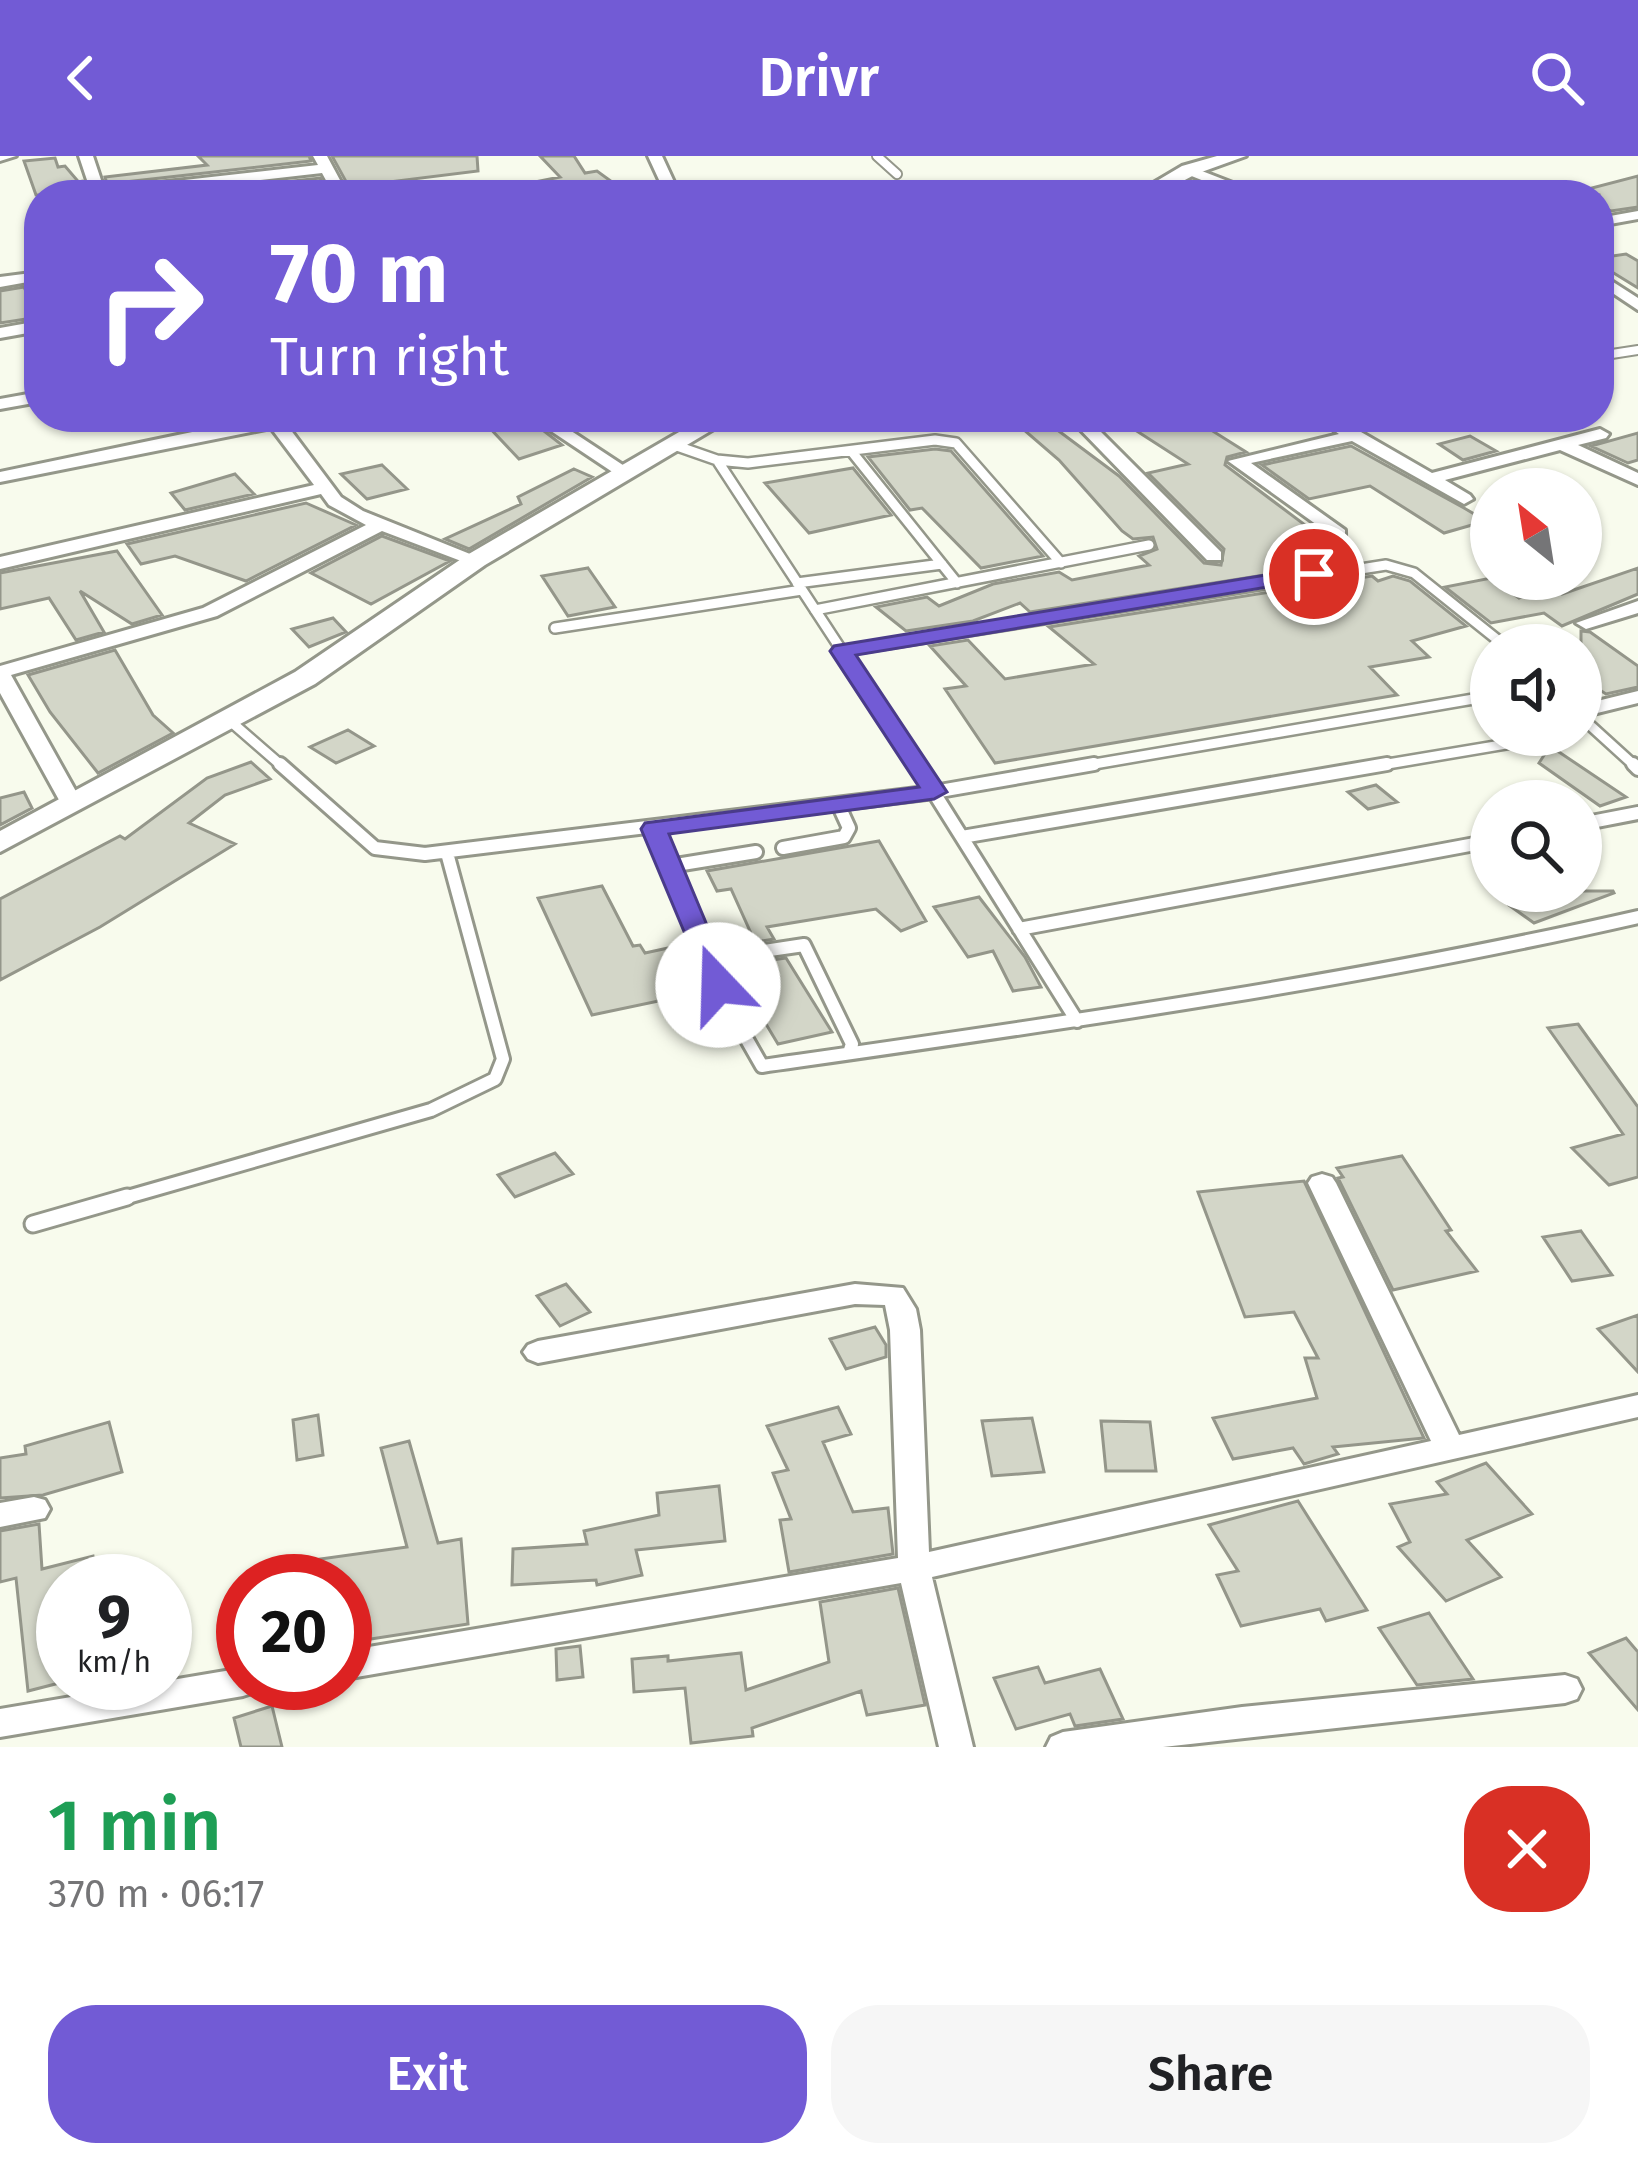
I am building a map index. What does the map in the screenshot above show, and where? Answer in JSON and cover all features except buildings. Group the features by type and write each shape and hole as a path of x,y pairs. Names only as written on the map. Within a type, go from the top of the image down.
{"street":[{"path":"0,157 9,156"},
{"path":"1171,180 1237,156"},
{"path":"197,180 324,162"},
{"path":"1189,170 1214,180"},
{"path":"0,477 213,432"},
{"path":"284,432 335,501 476,560"},
{"path":"562,432 626,473"},
{"path":"0,844 305,678 476,560 696,432"},
{"path":"1091,432 1214,556"},
{"path":"1346,432 1464,499"},
{"path":"1429,479 1600,434"},
{"path":"1338,534 1237,461 1352,436"},
{"path":"1562,444 1638,480"},
{"path":"0,563 325,488"},
{"path":"72,804 0,673 211,612 382,524"},
{"path":"1586,623 1638,607"},
{"path":"1602,714 1638,697"},
{"path":"1322,1183 1450,1448"},
{"path":"538,1352 855,1294 893,1295 902,1309 905,1330 914,1568 956,1747"},
{"path":"372,1659 914,1568 1638,1406"},
{"path":"0,1514 34,1509"},
{"path":"7,1730 216,1687"},
{"path":"1063,1747 1242,1721 1565,1689"}],"lane":[{"path":"878,156 897,174"},
{"path":"674,445 717,460 766,463 935,440 956,442 1061,563"},
{"path":"852,452 957,583"},
{"path":"717,460 1077,1021"},
{"path":"815,610 1149,545"},
{"path":"555,628 942,564"},
{"path":"842,651 1386,565 1414,572 1478,624"},
{"path":"229,720 375,848 392,854 447,853 934,792 1470,700"},
{"path":"1602,738 1638,770"},
{"path":"962,837 1470,750"},
{"path":"783,848 849,833 838,805"},
{"path":"1602,820 1638,813"},
{"path":"654,829 727,1010 754,1063 766,1066 850,1050 1077,1021 1489,951 1638,917"},
{"path":"1019,929 1470,845"},
{"path":"670,866 755,852"},
{"path":"33,1224 431,1110 495,1079 503,1058 447,853"},
{"path":"710,959 794,944 807,947 850,1050"}],"route":[{"path":"718,985 654,829 934,792 842,651 1314,574"}]}
